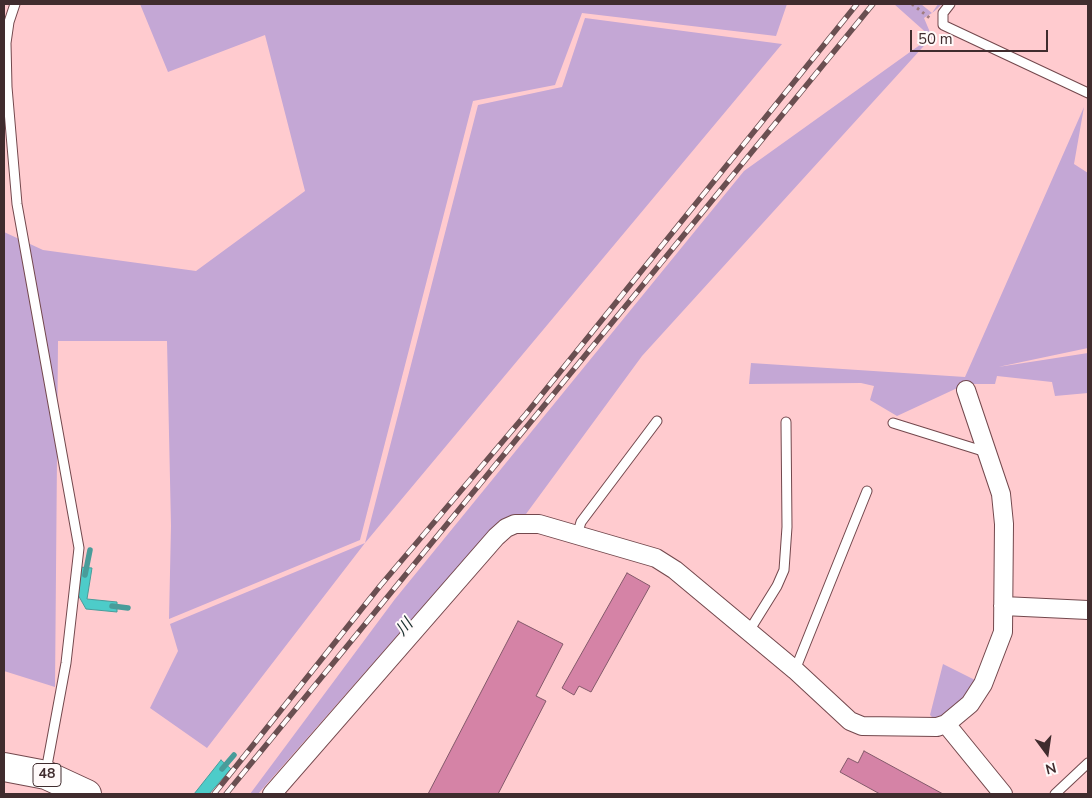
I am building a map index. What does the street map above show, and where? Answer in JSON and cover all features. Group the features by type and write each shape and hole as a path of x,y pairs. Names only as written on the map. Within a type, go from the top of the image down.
{"main road":[{"name":"48","path":"4,767 46,774 86,794"}],"street":[{"path":"272,794 506,528 515,524 539,524 656,558 675,570 795,670 850,721 862,726 937,727 946,724 970,704 983,684 1003,632 1004,524 1001,494 966,390"},
{"path":"1003,606 1088,610"},
{"path":"946,724 1003,794"}],"lane":[{"path":"15,4 9,22 6,43 7,87 17,204 79,548 66,663 46,774"},
{"path":"950,4 943,13 943,25 1088,93"},
{"path":"577,535 581,522 657,421"},
{"path":"748,631 777,586 784,570 787,527 786,422"},
{"path":"893,423 988,452"},
{"path":"795,670 867,491"},
{"path":"1055,794 1088,763"}],"path":[{"path":"912,4 930,19"}],"shaded area":[{"path":"140,4 787,4 776,36 582,13 555,85 473,101 360,540 169,619 171,526 167,341 58,341 55,687 4,671 4,232 43,250 196,271 305,191 265,35 168,72"},
{"path":"894,4 921,4 932,13 924,18 932,37 642,356 526,514 500,520 490,530 258,794 250,794 395,599 744,171 931,37"},
{"path":"938,4 942,4 937,9 932,13"},
{"path":"585,18 782,44 365,543 478,105 562,87"},
{"path":"1084,107 1074,164 1088,173 1088,348 998,367 1088,353 1088,393 1055,396 1052,382 997,376 995,384 966,384 897,416 870,400 874,386 861,383 749,384 751,363 965,377"},
{"path":"365,543 207,748 150,708 178,651 170,624"},
{"path":"943,664 977,681 965,699 944,718 935,720 930,715"}],"water":[{"path":"80,567 92,568 87,599 117,602 117,612 86,609 77,593"},
{"path":"221,760 231,769 209,794 194,794"}],"building":[{"path":"627,573 650,586 591,692 579,686 574,695 562,688"},
{"path":"518,621 563,644 536,696 546,701 498,794 428,794"},
{"path":"864,751 943,794 880,794 840,772 848,758 858,763"}],"waterway":[{"name":"川","path":"85,575 90,550"},
{"name":"川","path":"112,606 128,608"},
{"path":"222,769 234,755"}],"railway":[{"path":"214,794 380,586 526,414 857,4"},
{"path":"226,794 873,4"}]}
